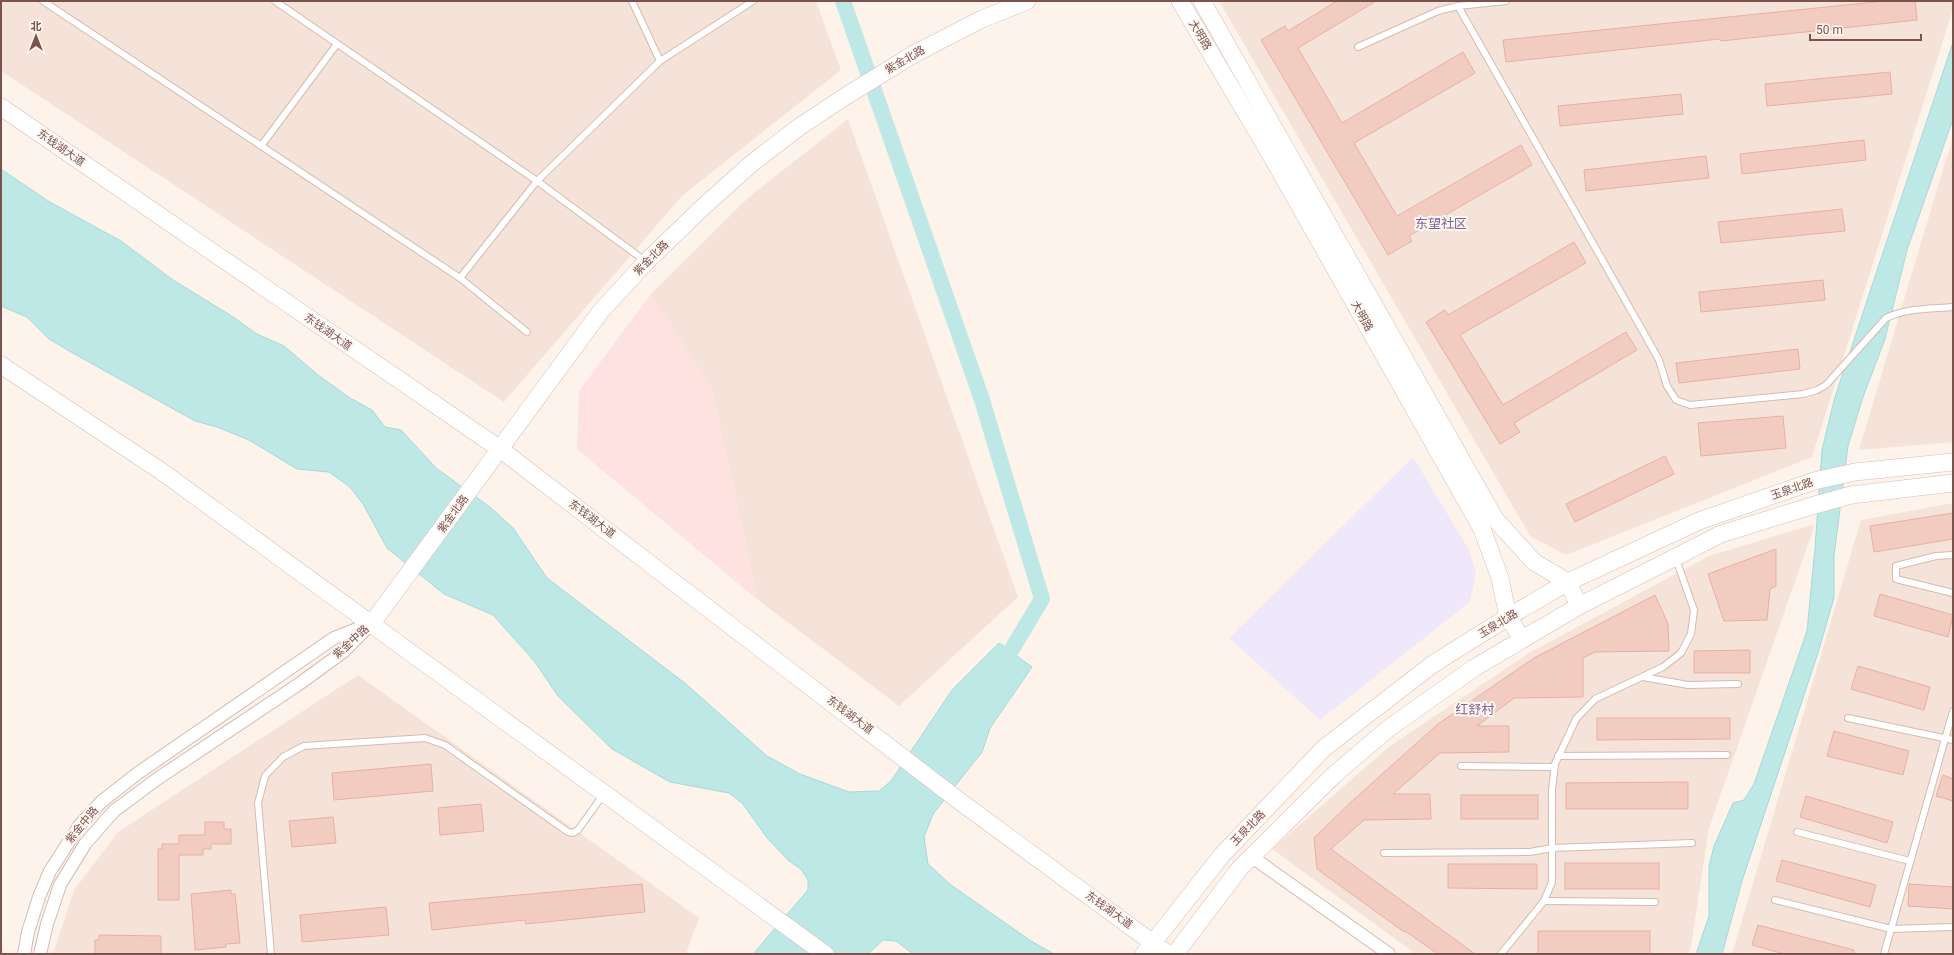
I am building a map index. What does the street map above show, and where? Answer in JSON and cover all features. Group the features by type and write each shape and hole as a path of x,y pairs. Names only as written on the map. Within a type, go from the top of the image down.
{"street":[{"name":"紫金北路","path":"372,623 400,588 601,311 646,262 751,164 799,127 914,54 982,20 1027,1"},
{"name":"大明路","path":"1180,1 1280,171 1482,529 1500,578 1508,617 1522,639"},
{"name":"大明路","path":"1202,1 1495,519 1534,562 1568,582"},
{"name":"东钱湖大道","path":"1,107 500,449 908,759 1148,948 1168,954"},
{"path":"1,365 161,471 605,792 825,954"},
{"name":"玉泉北路","path":"1148,948 1222,855 1324,748 1433,664 1508,617 1568,582 1699,521 1814,481 1855,472 1953,462"},
{"name":"玉泉北路","path":"1175,954 1240,868 1335,774 1389,728 1474,668 1579,606 1722,534 1851,495 1953,483"},
{"path":"1568,582 1579,606"},
{"name":"紫金中路","path":"24,954 28,932 39,897 50,871 79,826 101,802 138,773 334,638 372,623"},
{"name":"紫金中路","path":"40,954 53,902 60,885 85,844 114,811 157,779 299,684 343,652 372,623"},
{"path":"1252,857 1389,954"}],"lane":[{"path":"43,1 460,278 527,332"},
{"path":"275,1 537,181 646,262"},
{"path":"632,1 660,61"},
{"path":"460,278 537,181 660,61 753,1"},
{"path":"1358,47 1438,11 1458,6 1506,1"},
{"path":"1458,6 1659,360 1667,386 1676,400 1690,405 1705,404 1803,394 1817,390 1826,385 1886,318 1896,313 1909,310 1953,307"},
{"path":"261,146 338,44"},
{"path":"1953,555 1936,556 1896,566 1896,579 1953,593"},
{"path":"1501,954 1544,901 1552,882 1554,767 1576,719 1595,699 1663,667 1681,653 1691,634 1694,610 1676,557"},
{"path":"1643,676 1688,685 1738,684"},
{"path":"1884,954 1953,711"},
{"path":"1848,718 1953,740"},
{"path":"271,954 258,803 265,776 282,758 304,746 425,738 445,745 568,832 574,833 578,830 605,792"},
{"path":"1558,756 1727,755"},
{"path":"1460,766 1554,767"},
{"path":"1797,832 1910,861"},
{"path":"1384,853 1530,852 1552,848 1692,843"},
{"path":"1775,900 1891,929 1953,927"},
{"path":"1544,901 1655,902"}],"shaded area":[{"path":"1,1 816,1 841,70 682,196 504,402 1,71"},
{"path":"1219,1 1953,1 1953,9 1812,457 1566,555 1530,536"},
{"path":"848,119 1018,597 899,706 758,600 712,389 651,294 749,197"},
{"path":"1953,139 1953,442 1859,450 1944,166"},
{"path":"651,294 712,389 758,600 577,449 579,391"},
{"path":"1413,457 1469,550 1476,573 1470,602 1320,720 1229,638"},
{"path":"1953,503 1953,954 1732,954 1861,520"},
{"path":"1815,524 1709,828 1691,946 1688,954 1416,954 1272,849 1390,746 1529,653 1709,556"},
{"path":"358,675 699,918 686,954 53,954 74,890 118,832"}],"water":[{"path":"1953,42 1953,119 1907,250 1885,339 1863,397 1848,446 1834,556 1834,598 1818,653 1742,881 1722,954 1696,954 1709,916 1709,866 1714,846 1733,803 1744,800 1754,784 1807,631 1822,450 1835,397"},
{"path":"1,169 48,201 121,241 173,280 230,315 257,334 284,346 318,375 350,398 372,410 385,427 401,430 436,468 490,507 513,528 547,578 686,684 767,756 800,774 849,792 879,791 891,781 952,690 999,643 1032,667 990,728 982,752 933,814 924,837 928,864 951,885 1031,941 1054,954 913,954 896,941 883,940 868,954 753,954 808,890 808,880 801,869 789,861 768,839 742,803 729,793 670,782 612,749 558,696 535,662 493,615 444,594 387,548 363,504 350,487 329,472 297,469 249,440 217,427 195,421 49,339 27,317 1,306"}],"building":[{"path":"1337,1 1376,1 1298,48 1342,123 1463,52 1475,73 1354,143 1397,216 1521,145 1532,165 1409,236 1412,241 1388,255 1261,40 1285,26 1288,31"},
{"path":"1885,1 1915,1 1917,20 1506,62 1503,40"},
{"path":"1890,72 1892,94 1767,106 1765,84"},
{"path":"1681,94 1683,114 1560,126 1558,106"},
{"path":"1864,140 1866,160 1742,174 1740,154"},
{"path":"1706,156 1709,178 1586,191 1584,170"},
{"path":"1842,209 1845,231 1721,243 1718,222"},
{"path":"1574,242 1586,263 1460,335 1503,405 1626,332 1637,350 1514,423 1520,432 1500,444 1426,322 1445,310 1448,315"},
{"path":"1823,280 1825,300 1701,312 1699,292"},
{"path":"1798,349 1800,369 1679,383 1676,363"},
{"path":"1783,416 1786,448 1701,456 1698,423"},
{"path":"1665,456 1674,474 1575,522 1566,504"},
{"path":"1953,513 1953,539 1874,552 1870,526"},
{"path":"1776,549 1776,586 1770,589 1767,620 1724,621 1708,574"},
{"path":"1880,594 1953,615 1948,637 1874,616"},
{"path":"1655,595 1668,624 1669,651 1595,652 1583,658 1583,697 1514,698 1477,726 1509,726 1509,752 1440,753 1393,794 1430,794 1431,819 1364,820 1331,849 1475,954 1438,954 1405,931 1404,932 1317,869 1314,838 1352,801 1438,724 1534,658"},
{"path":"1750,650 1750,673 1694,673 1694,651"},
{"path":"1858,666 1930,687 1924,710 1851,689"},
{"path":"1597,718 1730,718 1730,739 1597,740"},
{"path":"1834,731 1909,751 1903,775 1827,756"},
{"path":"431,764 433,791 334,800 332,773"},
{"path":"1943,775 1953,779 1953,801 1936,796"},
{"path":"1688,782 1688,809 1566,809 1566,783"},
{"path":"1461,795 1538,795 1538,819 1461,819"},
{"path":"1806,796 1893,822 1887,843 1800,817"},
{"path":"481,804 484,831 440,835 438,808"},
{"path":"333,817 336,843 292,847 289,821"},
{"path":"205,822 224,822 224,829 231,829 231,844 211,844 211,849 203,849 203,855 179,855 179,900 158,900 158,849 162,849 162,844 179,844 179,835 205,835"},
{"path":"1782,860 1876,885 1870,907 1776,881"},
{"path":"1565,863 1659,863 1659,889 1565,889"},
{"path":"1448,864 1537,864 1537,889 1448,888"},
{"path":"642,884 645,912 526,924 525,920 432,930 429,903"},
{"path":"1909,884 1953,887 1953,909 1908,906"},
{"path":"231,890 231,894 235,894 240,943 226,944 226,947 195,950 191,894"},
{"path":"386,907 389,935 302,942 300,915"},
{"path":"1758,925 1854,950 1854,954 1784,954 1752,945"},
{"path":"1538,931 1650,931 1650,954 1538,954"},
{"path":"99,935 161,936 161,954 95,954 95,940 99,940"}],"waterway":[{"path":"843,1 982,400 1042,599 1012,649 998,668"}],"district":[{"name":"东望社区","path":"1441,223"},
{"name":"红舒村","path":"1475,709"}]}
